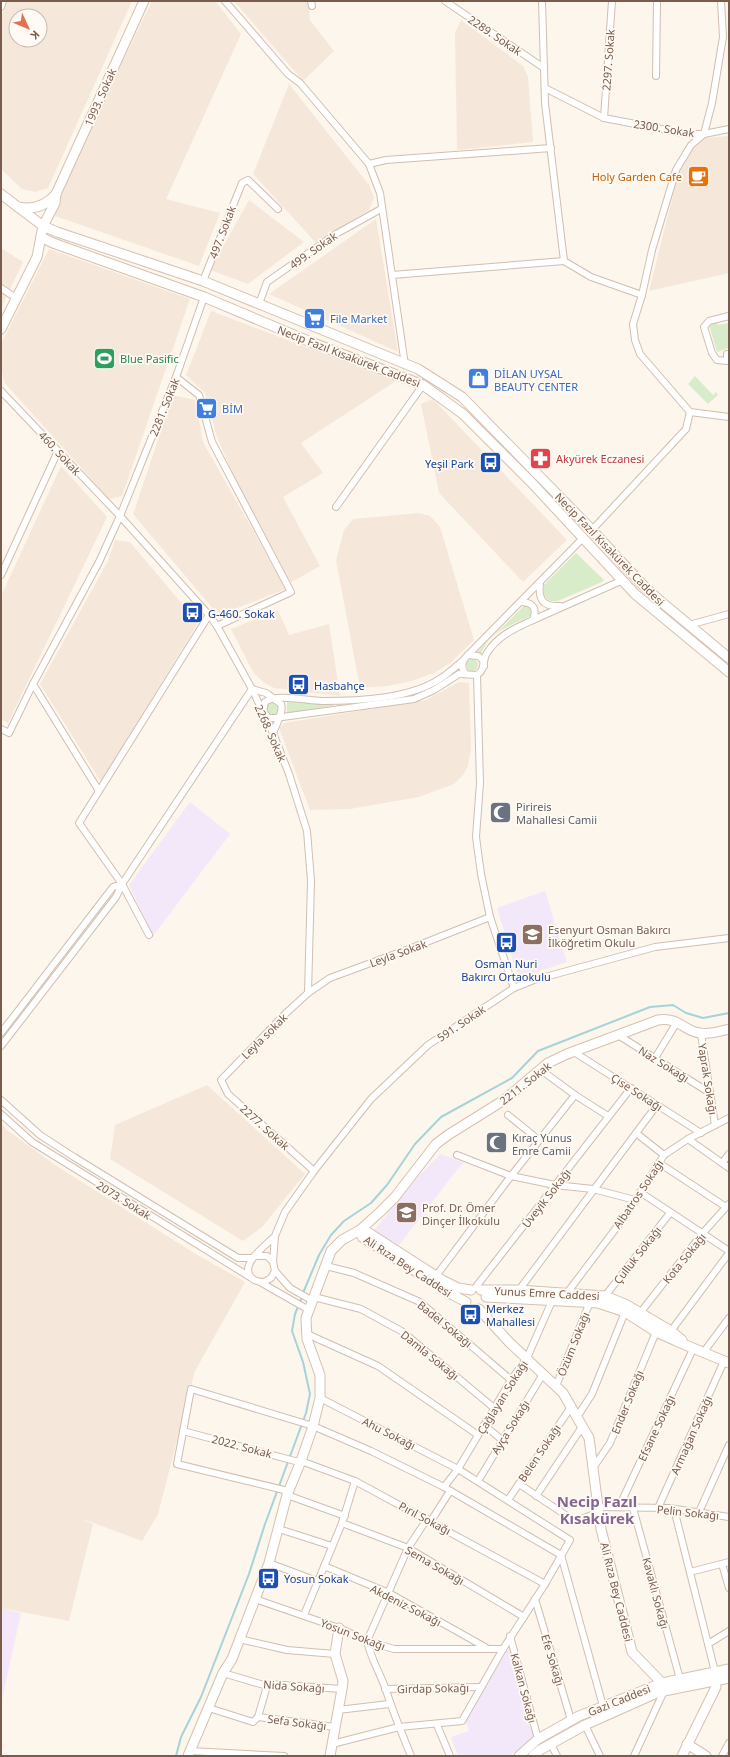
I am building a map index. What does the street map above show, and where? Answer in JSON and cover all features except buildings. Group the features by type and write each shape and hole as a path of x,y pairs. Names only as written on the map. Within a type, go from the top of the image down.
{"street":[{"path":"1,7 3,1"},
{"name":"1993. Sokak","path":"43,226 55,203 56,194 144,1"},
{"path":"225,1 288,74 300,84 369,164 380,193 381,209 406,365 406,377"},
{"name":"2289. Sokak","path":"446,1 544,68"},
{"path":"542,1 545,88 564,261"},
{"name":"2297. Sokak","path":"604,118 612,1"},
{"path":"656,76 657,1"},
{"name":"2300. Sokak","path":"545,88 604,118 688,134 704,134 712,102 723,37 721,1"},
{"path":"729,129 704,134 692,146 676,170 652,250 642,295 633,324 635,340 640,354 690,412 729,417"},
{"path":"369,164 386,160 551,148"},
{"name":"497. Sokak","path":"203,281 242,183 248,180 278,209"},
{"name":"Necip Fazıl Kısakürek Caddesi","path":"1,194 43,226 92,245 203,281 406,365 433,378 462,397 592,530 640,583 729,658"},
{"path":"17,207 27,209 36,207 52,199 56,194"},
{"name":"499. Sokak","path":"259,304 267,282 336,234 381,209"},
{"path":"1,328 37,258 43,226"},
{"name":"Necip Fazıl Kısakürek Caddesi","path":"41,237 53,243 204,296 313,344 406,377 423,385 462,414 531,482 623,580 659,615 729,672"},
{"path":"392,275 564,261 591,277 642,295"},
{"path":"203,281 204,296"},
{"path":"1,288 16,298"},
{"name":"2281. Sokak","path":"1,729 9,733 33,684 99,562 120,516 176,376 204,296"},
{"path":"727,354 727,361 717,360 712,353 704,327 709,321 729,316"},
{"path":"176,376 199,395 212,442 291,592 217,626"},
{"path":"336,507 423,385"},
{"name":"460. Sokak","path":"1,391 120,516"},
{"path":"466,674 462,668 464,659 592,530 686,428 690,412"},
{"path":"1,575 58,450"},
{"name":"2268. Sokak","path":"120,516 217,626 252,689 273,733 289,774 307,831 311,881 308,993"},
{"path":"484,667 483,660 478,656 471,654 441,678 406,692 343,701 275,698 266,702 262,708 263,712 269,718 278,718 414,698 434,690 459,674 466,674 470,676 477,675 484,667 486,654 501,636 623,580"},
{"path":"540,583 540,596 546,604 550,606 564,606"},
{"path":"522,602 529,602 535,608 536,613 533,620"},
{"path":"689,625 729,614"},
{"path":"149,935 122,884 79,823 209,616"},
{"path":"477,675 480,783 476,837 481,874 490,917 514,988"},
{"path":"33,684 99,792"},
{"path":"1,1046 116,897 122,884 252,689 259,690 275,698 282,706 282,712 278,718 273,733"},
{"path":"1,1033 113,887 122,884"},
{"name":"Leyla Sokak","path":"308,993 330,978 414,948 490,917"},
{"name":"591. Sokak","path":"275,1236 285,1212 314,1171 371,1100 428,1045 514,988 534,980 655,946 729,938"},
{"name":"Leyla sokak","path":"221,1080 284,1015 308,993"},
{"name":"2211. Sokak","path":"307,1309 331,1251 342,1240 360,1230 395,1197 436,1144 504,1100 548,1063 658,1020 667,1019 678,1022 701,1034"},
{"path":"655,1058 678,1022"},
{"path":"701,1034 729,1029"},
{"name":"Yaprak Sokağı","path":"701,1034 715,1125"},
{"name":"Naz Sokağı","path":"618,1035 710,1093"},
{"name":"Çise Sokağı","path":"574,1052 701,1133"},
{"path":"541,1070 575,1095 608,1116"},
{"name":"2277. Sokak","path":"221,1080 228,1094 314,1171"},
{"name":"Üveyik Sokağı","path":"478,1291 555,1185 631,1088"},
{"path":"436,1276 511,1176 575,1095"},
{"name":"2073. Sokak","path":"1,1100 40,1135 74,1158 238,1258 254,1257"},
{"path":"519,1290 657,1105"},
{"name":"2073. Sokak","path":"1,1114 32,1142 251,1278"},
{"path":"508,1115 539,1140"},
{"name":"Albatros Sokağı","path":"567,1292 635,1200 664,1155 688,1139 729,1118"},
{"path":"636,1133 664,1155"},
{"path":"688,1139 729,1168"},
{"path":"722,1163 729,1154"},
{"path":"458,1155 511,1176 555,1185 593,1189 635,1200"},
{"path":"659,1163 728,1205"},
{"path":"640,1192 729,1252 671,1331"},
{"name":"Kota Sokağı","path":"640,1314 702,1234 728,1205"},
{"name":"Çulluk Sokağı","path":"605,1296 670,1213"},
{"name":"Ali Rıza Bey Caddesi","path":"466,1302 362,1237 360,1230 366,1231 436,1276 458,1288 478,1291"},
{"path":"275,1236 249,1262 248,1270 251,1278 307,1309 307,1334 320,1375 320,1398 286,1492 279,1529 269,1564 232,1658 223,1673 189,1753 284,1756"},
{"path":"275,1236 273,1262 275,1271 290,1288 299,1294 312,1299"},
{"path":"254,1257 268,1256 273,1262"},
{"name":"Badel Sokağı","path":"326,1266 354,1273 420,1302 511,1380"},
{"path":"260,1282 271,1278 275,1271"},
{"name":"Yunus Emre Caddesi","path":"478,1291 519,1290 567,1292 605,1296 625,1304 671,1331 693,1349"},
{"path":"478,1291 485,1303 479,1309 471,1308 466,1302 466,1295 478,1291"},
{"name":"Yunus Emre Caddesi","path":"478,1291 552,1301 590,1302 612,1307 625,1312 656,1332 693,1349"},
{"name":"Damla Sokağı","path":"312,1299 361,1309 403,1332 494,1408"},
{"name":"Çağlayan Sokağı","path":"444,1487 458,1468 511,1380 527,1358 552,1301"},
{"name":"Özüm Sokağı","path":"556,1386 590,1302"},
{"name":"Ali Rıza Bey Caddesi","path":"479,1309 509,1342 562,1393 589,1438 601,1529 632,1652 663,1687"},
{"path":"577,1417 592,1394 625,1312"},
{"path":"703,1353 729,1318"},
{"name":"Ender Sokağı","path":"593,1468 610,1443 656,1332"},
{"path":"307,1334 378,1366 478,1435"},
{"path":"693,1349 727,1362"},
{"name":"Efsane Sokağı","path":"619,1507 693,1349"},
{"name":"Armağan Sokağı","path":"658,1508 727,1362"},
{"name":"Ayça Sokağı","path":"478,1481 543,1374"},
{"path":"345,1516 273,1487 177,1464 190,1389 311,1426 371,1451 444,1487 561,1555 603,1706"},
{"name":"Ahu Sokağı","path":"320,1398 458,1468 570,1540 561,1555"},
{"name":"Belen Sokağı","path":"508,1500 571,1407"},
{"path":"484,1425 502,1440"},
{"path":"536,1496 582,1427"},
{"name":"2022. Sokak","path":"183,1431 298,1461"},
{"path":"700,1512 729,1444"},
{"name":"Pırıl Sokağı","path":"298,1461 355,1481 545,1584"},
{"path":"304,1615 345,1516 355,1481"},
{"path":"519,1484 573,1520 579,1520 599,1510"},
{"path":"411,1756 370,1655 367,1641 408,1548 450,1491"},
{"name":"Pelin Sokağı","path":"599,1510 619,1507 658,1508 700,1512 729,1517"},
{"name":"Kavaklı Sokağı","path":"633,1508 680,1678"},
{"path":"674,1509 708,1644 716,1686 682,1756"},
{"name":"Sema Sokağı","path":"342,1523 408,1548 524,1617"},
{"path":"279,1529 332,1546"},
{"path":"332,1744 400,1727 437,1725 462,1721 510,1636 545,1584 561,1555"},
{"path":"690,1572 729,1562"},
{"path":"269,1564 317,1581"},
{"path":"722,1564 729,1588"},
{"name":"Akdeniz Sokağı","path":"324,1566 389,1594 486,1648"},
{"name":"Yosun Sokağı","path":"255,1598 339,1628 367,1641 394,1649 503,1649"},
{"name":"Efe Sokağı","path":"535,1599 571,1720"},
{"path":"330,1756 343,1681 334,1654 339,1628"},
{"path":"708,1644 729,1631"},
{"name":"Kalkan Sokağı","path":"510,1636 538,1739"},
{"path":"239,1639 287,1650 334,1654"},
{"name":"Gazi Caddesi","path":"518,1756 538,1739 571,1720 603,1706 663,1687 715,1676 729,1668"},
{"name":"Nida Sokağı","path":"223,1673 267,1686 269,1684 342,1689"},
{"name":"Gazi Caddesi","path":"533,1756 551,1744 680,1678 715,1676 729,1678"},
{"path":"258,1717 267,1686"},
{"name":"Girdap Sokağı","path":"385,1689 481,1687"},
{"path":"634,1756 663,1687"},
{"path":"338,1710 389,1704"},
{"name":"Sefa Sokağı","path":"209,1708 253,1722 258,1717 335,1727"},
{"path":"437,1725 450,1756"},
{"path":"585,1726 600,1756"},
{"path":"722,1756 729,1743"},
{"path":"551,1744 557,1756"},
{"path":"687,1744 706,1756"}],"shaded area":[{"path":"8,1 132,1 48,188 35,192 22,189 1,169 1,17"},
{"path":"152,1 215,1 241,34 166,199 220,213 199,266 55,216 52,207"},
{"path":"234,1 309,1 310,20 334,51 303,81"},
{"path":"461,20 523,66 528,77 533,142 457,150 455,33"},
{"path":"289,84 369,185 374,198 369,210 316,243 253,174"},
{"path":"729,136 729,273 649,291 679,171 693,148 705,138"},
{"path":"249,200 304,242 248,284 210,270"},
{"path":"376,219 398,352 269,294"},
{"path":"1,248 23,262 1,308"},
{"path":"49,249 190,299 122,496 109,499 4,382 1,366 1,344"},
{"path":"211,311 396,381 301,443 323,473 283,497 320,566 290,583 237,483 217,437 205,393 186,375"},
{"path":"173,395 195,400 203,442 286,589 222,614 214,610 133,514"},
{"path":"433,399 567,540 523,582 439,493 421,404"},
{"path":"61,466 107,517 8,723 1,719 1,596"},
{"path":"419,513 430,516 440,527 474,640 450,663 434,673 411,681 388,686 360,688 336,560 344,530 353,519"},
{"path":"115,540 130,542 198,623 101,782 40,684 108,561"},
{"path":"278,610 289,635 329,624 340,696 274,688 263,682 253,672 231,629"},
{"path":"459,682 469,683 471,748 468,766 463,775 454,784 419,797 350,809 310,810 279,728 284,723 426,700"},
{"path":"190,802 230,834 153,936 129,885"},
{"name":"Esenyurt Osman Bakırcı İlköğretim Okulu","path":"545,891 567,962 528,975 520,975 516,970 497,908"},
{"path":"207,1085 305,1174 262,1227 243,1241 110,1159 115,1125"},
{"path":"1,1123 7,1130 55,1165 194,1253 245,1282 195,1371 158,1514 142,1541 80,1518 93,1524 69,1621 1,1608"},
{"name":"Prof. Dr. Ömer Dinçer İlkokulu","path":"441,1154 464,1163 456,1171 396,1249 371,1234 418,1177"},
{"path":"1,1608 21,1613 1,1704"},
{"path":"510,1646 534,1738 510,1756 458,1756 451,1737 469,1731 466,1721"}],"green space":[{"path":"717,322 718,325 729,323 729,348 717,352 709,325"},
{"path":"695,376 713,395 716,392 718,395 708,404 688,384"},
{"path":"576,553 604,580 558,601 548,600 544,592 544,585"},
{"path":"524,606 528,606 532,611 531,616 491,639"},
{"path":"489,641 481,654 477,652"},
{"path":"470,659 474,659 478,665 474,671 470,671 466,667 466,663"},
{"path":"272,702 277,704 279,709 277,714 272,716 267,714 265,709 267,704"},
{"path":"287,702 332,704 333,706 287,713"}],"waterway":[{"path":"303,1293 319,1255 331,1235 344,1221 371,1203 387,1185 415,1144 441,1117 512,1078 538,1051 650,1007 673,1005 686,1013 703,1018 729,1013"},
{"path":"176,1756 181,1737 201,1697 249,1574 265,1524 306,1413 310,1394 303,1362 292,1331 295,1314 302,1297"}],"place":[{"name":"Holy Garden Cafe","path":"698,176"},
{"name":"File Market","path":"315,318"},
{"name":"Blue Pasific","path":"104,358"},
{"name":"DİLAN UYSAL BEAUTY CENTER","path":"478,379"},
{"name":"BİM","path":"206,408"},
{"name":"Akyürek Eczanesi","path":"541,458"},
{"name":"Yeşil Park","path":"490,463"},
{"name":"G-460. Sokak","path":"193,613"},
{"name":"Hasbahçe","path":"299,685"},
{"name":"Pirireis Mahallesi Camii","path":"501,812"},
{"name":"Esenyurt Osman Bakırcı İlköğretim Okulu","path":"532,935"},
{"name":"Osman Nuri Bakırcı Ortaokulu","path":"506,943"},
{"name":"Kıraç Yunus Emre Camii","path":"496,1143"},
{"name":"Prof. Dr. Ömer Dinçer İlkokulu","path":"407,1213"},
{"name":"Merkez Mahallesi","path":"470,1314"},
{"name":"Yosun Sokak","path":"269,1578"}],"district":[{"name":"Necip Fazıl Kısakürek","path":"597,1510"}]}
